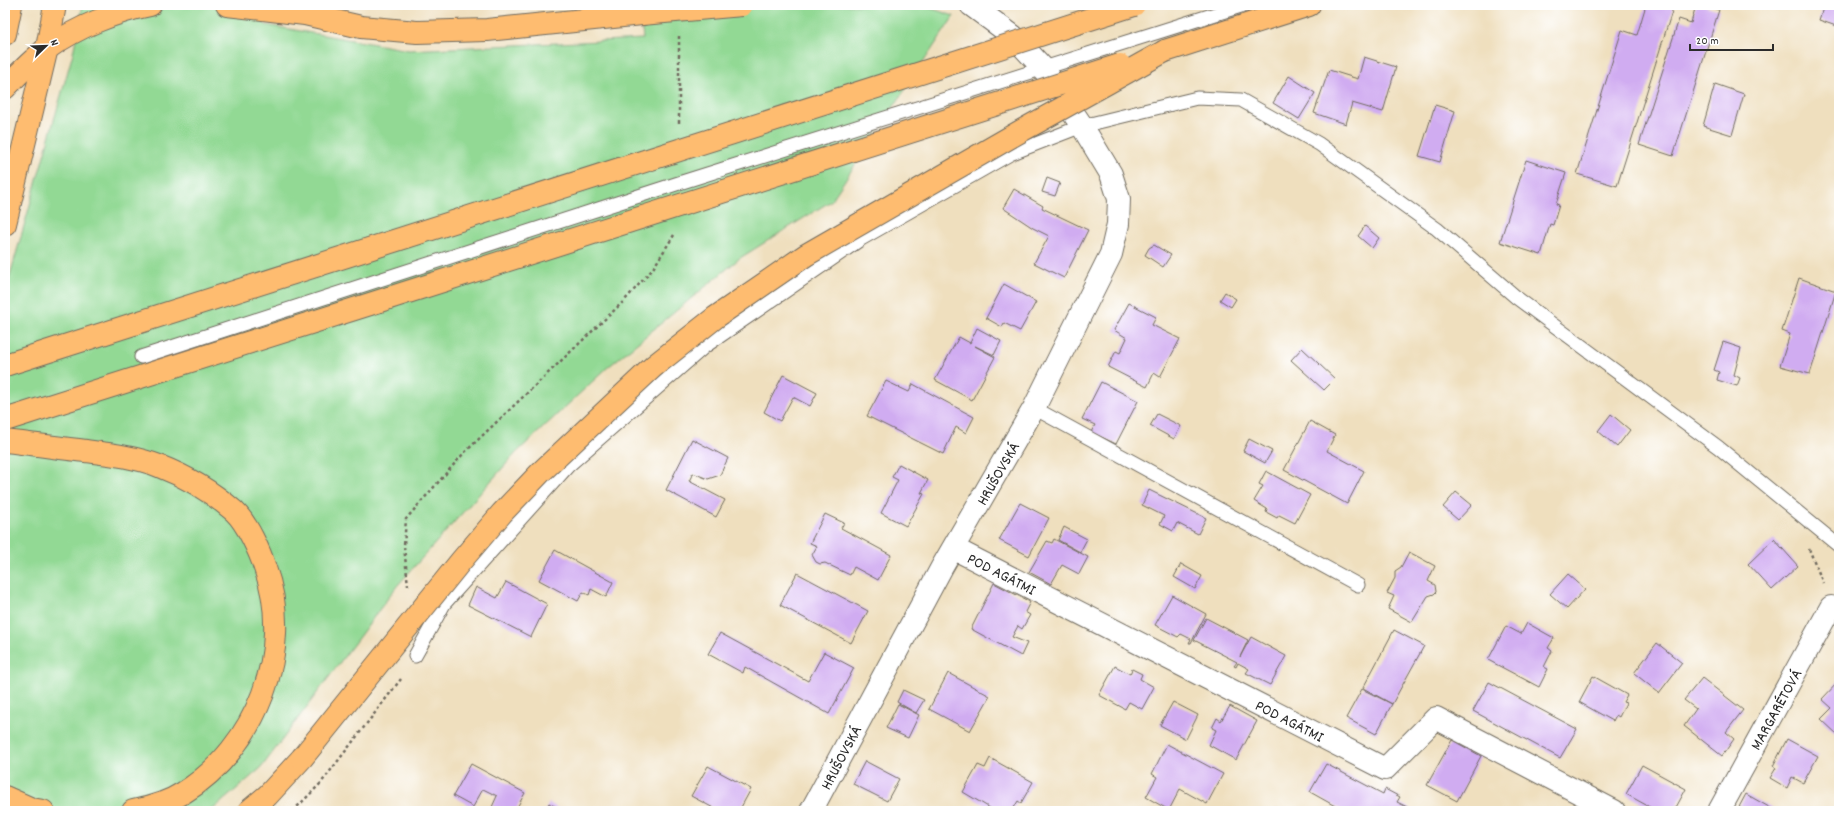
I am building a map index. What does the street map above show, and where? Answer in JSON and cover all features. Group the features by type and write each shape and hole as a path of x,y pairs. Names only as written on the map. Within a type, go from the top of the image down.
{"main road":[{"path":"5,34 11,5"},
{"path":"5,224 47,48 55,5"},
{"path":"5,88 47,48 74,32 122,12 150,5"},
{"path":"227,5 297,10 361,27 417,32 488,30 742,5"},
{"path":"5,365 1134,5"},
{"path":"5,420 1309,5"},
{"path":"249,811 268,795 302,758 456,567 502,513 541,472 654,366 716,317 806,255 1028,127 1165,51"},
{"path":"5,441 118,455 158,466 198,485 235,512 258,547 271,583 276,616 275,646 267,684 251,721 234,748 212,772 182,794 146,808 133,811"},
{"path":"5,797 32,809 43,811"}],"street":[{"name":"HRUŠOVSKÁ","path":"811,811 953,548 1034,408 1111,254 1118,224 1119,199 1111,174 1082,126 1042,68 1013,36 971,5"},
{"name":"POD AGÁTMI","path":"953,548 1385,769 1436,718 1614,811"},
{"name":"MARGARÉTOVÁ","path":"1719,811 1831,607"}],"lane":[{"path":"142,357 1042,68 1244,5"},
{"path":"415,656 444,604 568,465 704,347 861,239 1010,154 1082,126 1197,98 1241,100 1319,144 1437,229 1517,298 1718,447 1839,546"},
{"path":"1034,408 1358,586"}],"path":[{"path":"678,32 680,39 679,130"},
{"path":"409,594 404,546 406,519 463,454 624,301 652,270 678,229"},
{"path":"293,811 326,777 408,670 415,656"}],"green space":[{"path":"83,5 240,5 266,25 409,50 643,39 640,5 921,5 954,16 831,201 740,258 607,368 516,453 397,586 261,768 211,811 5,811 5,293 73,53"}],"building":[{"path":"1646,5 1674,5 1617,186 1577,174 1622,30 1637,35"},
{"path":"1696,5 1703,5 1719,10 1673,156 1639,145 1679,19 1691,23"},
{"path":"1824,5 1839,5 1839,27 1819,20"},
{"path":"1364,57 1396,67 1383,112 1352,103 1346,124 1314,113 1329,70 1358,79"},
{"path":"1289,76 1315,93 1299,119 1273,103"},
{"path":"1715,84 1744,94 1732,135 1703,126"},
{"path":"1435,105 1455,111 1440,162 1419,156"},
{"path":"1526,160 1566,173 1556,204 1559,205 1553,225 1550,224 1541,255 1500,242"},
{"path":"1047,178 1060,183 1055,196 1042,192"},
{"path":"1014,189 1043,206 1042,208 1088,230 1064,278 1034,263 1049,236 1033,228 1003,208"},
{"path":"1365,226 1379,238 1372,248 1358,236"},
{"path":"1154,245 1171,255 1163,267 1145,255 1149,248"},
{"path":"1799,278 1836,291 1810,374 1780,366 1790,334 1782,331"},
{"path":"1004,284 1036,302 1020,331 1004,323 1002,327 986,318"},
{"path":"1225,292 1236,299 1231,307 1220,300"},
{"path":"1129,303 1156,317 1152,325 1180,339 1160,377 1154,373 1147,387 1108,367 1116,351 1120,353 1127,338 1114,330"},
{"path":"977,328 1001,341 994,355 975,346 995,357 972,400 935,380 959,337 970,343"},
{"path":"1723,342 1741,348 1734,375 1740,378 1737,386 1717,380 1719,372 1714,370"},
{"path":"1302,348 1335,379 1324,390 1291,360"},
{"path":"783,375 817,393 810,406 793,397 780,421 764,412"},
{"path":"886,381 909,392 913,384 974,417 966,433 956,427 943,454 867,416"},
{"path":"1101,382 1138,401 1116,444 1091,432 1095,425 1082,419"},
{"path":"1157,414 1181,426 1174,439 1150,426"},
{"path":"1611,414 1630,430 1617,447 1598,431"},
{"path":"1310,421 1335,435 1327,451 1364,471 1347,504 1284,470"},
{"path":"692,439 728,458 720,475 708,479 693,473 689,481 725,500 716,517 666,490"},
{"path":"1249,439 1272,451 1265,463 1243,451"},
{"path":"899,464 928,480 921,493 924,494 906,526 881,513 898,480 892,477"},
{"path":"1266,471 1310,495 1295,523 1279,515 1277,518 1266,512 1267,509 1254,501 1263,486 1259,484"},
{"path":"1149,490 1206,518 1198,534 1177,523 1173,531 1160,524 1164,516 1142,505"},
{"path":"1456,492 1472,505 1458,520 1443,507"},
{"path":"1020,503 1049,518 1029,556 999,540"},
{"path":"825,514 844,523 841,528 891,555 878,580 854,567 850,575 825,563 820,564 816,562 812,555 817,546 810,543"},
{"path":"1064,527 1087,539 1080,552 1058,540"},
{"path":"1054,539 1088,557 1079,574 1062,565 1051,584 1029,572 1047,541 1052,543"},
{"path":"1774,539 1798,566 1772,590 1748,564"},
{"path":"555,550 613,582 606,597 591,589 589,595 583,592 578,601 539,580"},
{"path":"1409,552 1435,566 1428,581 1435,585 1436,592 1428,596 1412,622 1388,609 1394,596 1387,593 1395,578 1395,571 1401,567"},
{"path":"1181,564 1202,576 1195,589 1174,577"},
{"path":"797,573 868,611 851,643 780,605"},
{"path":"1568,574 1585,589 1567,609 1550,594"},
{"path":"506,582 547,604 531,637 468,605 476,587 497,598"},
{"path":"994,583 1030,602 1025,612 1030,615 1022,629 1018,626 1012,637 1027,643 1021,656 971,629"},
{"path":"1172,595 1206,614 1191,643 1189,643 1191,639 1181,634 1178,637 1155,625"},
{"path":"1206,618 1248,640 1240,657 1251,637 1286,656 1270,685 1246,673 1249,669 1238,663 1236,667 1234,666 1237,662 1194,640"},
{"path":"1527,623 1554,638 1548,648 1552,651 1544,667 1548,669 1539,687 1488,660 1506,626 1521,634"},
{"path":"1394,630 1424,646 1392,704 1363,688"},
{"path":"720,633 808,681 824,652 854,668 829,714 745,667 743,673 708,654"},
{"path":"1657,643 1682,663 1659,693 1634,673"},
{"path":"1115,666 1130,674 1132,669 1142,674 1140,679 1154,687 1142,709 1129,702 1125,709 1099,695"},
{"path":"948,673 990,696 970,731 929,709"},
{"path":"1593,676 1627,695 1623,702 1626,703 1619,717 1616,715 1613,721 1579,702"},
{"path":"1702,678 1743,710 1726,732 1734,739 1722,756 1684,726 1696,709 1684,700"},
{"path":"1839,681 1839,736 1821,719 1832,708 1822,699"},
{"path":"1489,682 1577,729 1560,758 1473,711"},
{"path":"1362,689 1392,704 1376,734 1346,718"},
{"path":"903,690 924,700 916,713 897,702"},
{"path":"1173,702 1198,715 1186,739 1160,725"},
{"path":"898,704 919,715 908,738 886,728"},
{"path":"1230,706 1257,721 1236,760 1209,745 1216,730 1212,728 1217,718 1221,721"},
{"path":"1787,739 1818,756 1803,783 1792,777 1787,788 1770,778 1776,768 1773,766"},
{"path":"1452,740 1481,756 1457,801 1427,785"},
{"path":"1167,744 1223,774 1207,804 1180,789 1169,810 1146,797 1157,777 1152,774"},
{"path":"990,758 1033,782 1021,803 1018,801 1012,811 995,811 963,792 978,765 985,768"},
{"path":"865,761 899,779 887,801 853,784"},
{"path":"471,764 525,793 515,811 499,811 492,807 497,796 483,789 473,807 453,796"},
{"path":"1326,764 1383,794 1385,789 1400,797 1397,802 1415,811 1344,811 1310,792"},
{"path":"1642,765 1686,789 1674,811 1657,811 1626,794"},
{"path":"708,766 751,789 739,811 719,811 691,796"},
{"path":"1746,794 1776,811 1746,811 1739,807"},
{"path":"549,803 563,811 545,811"}]}
